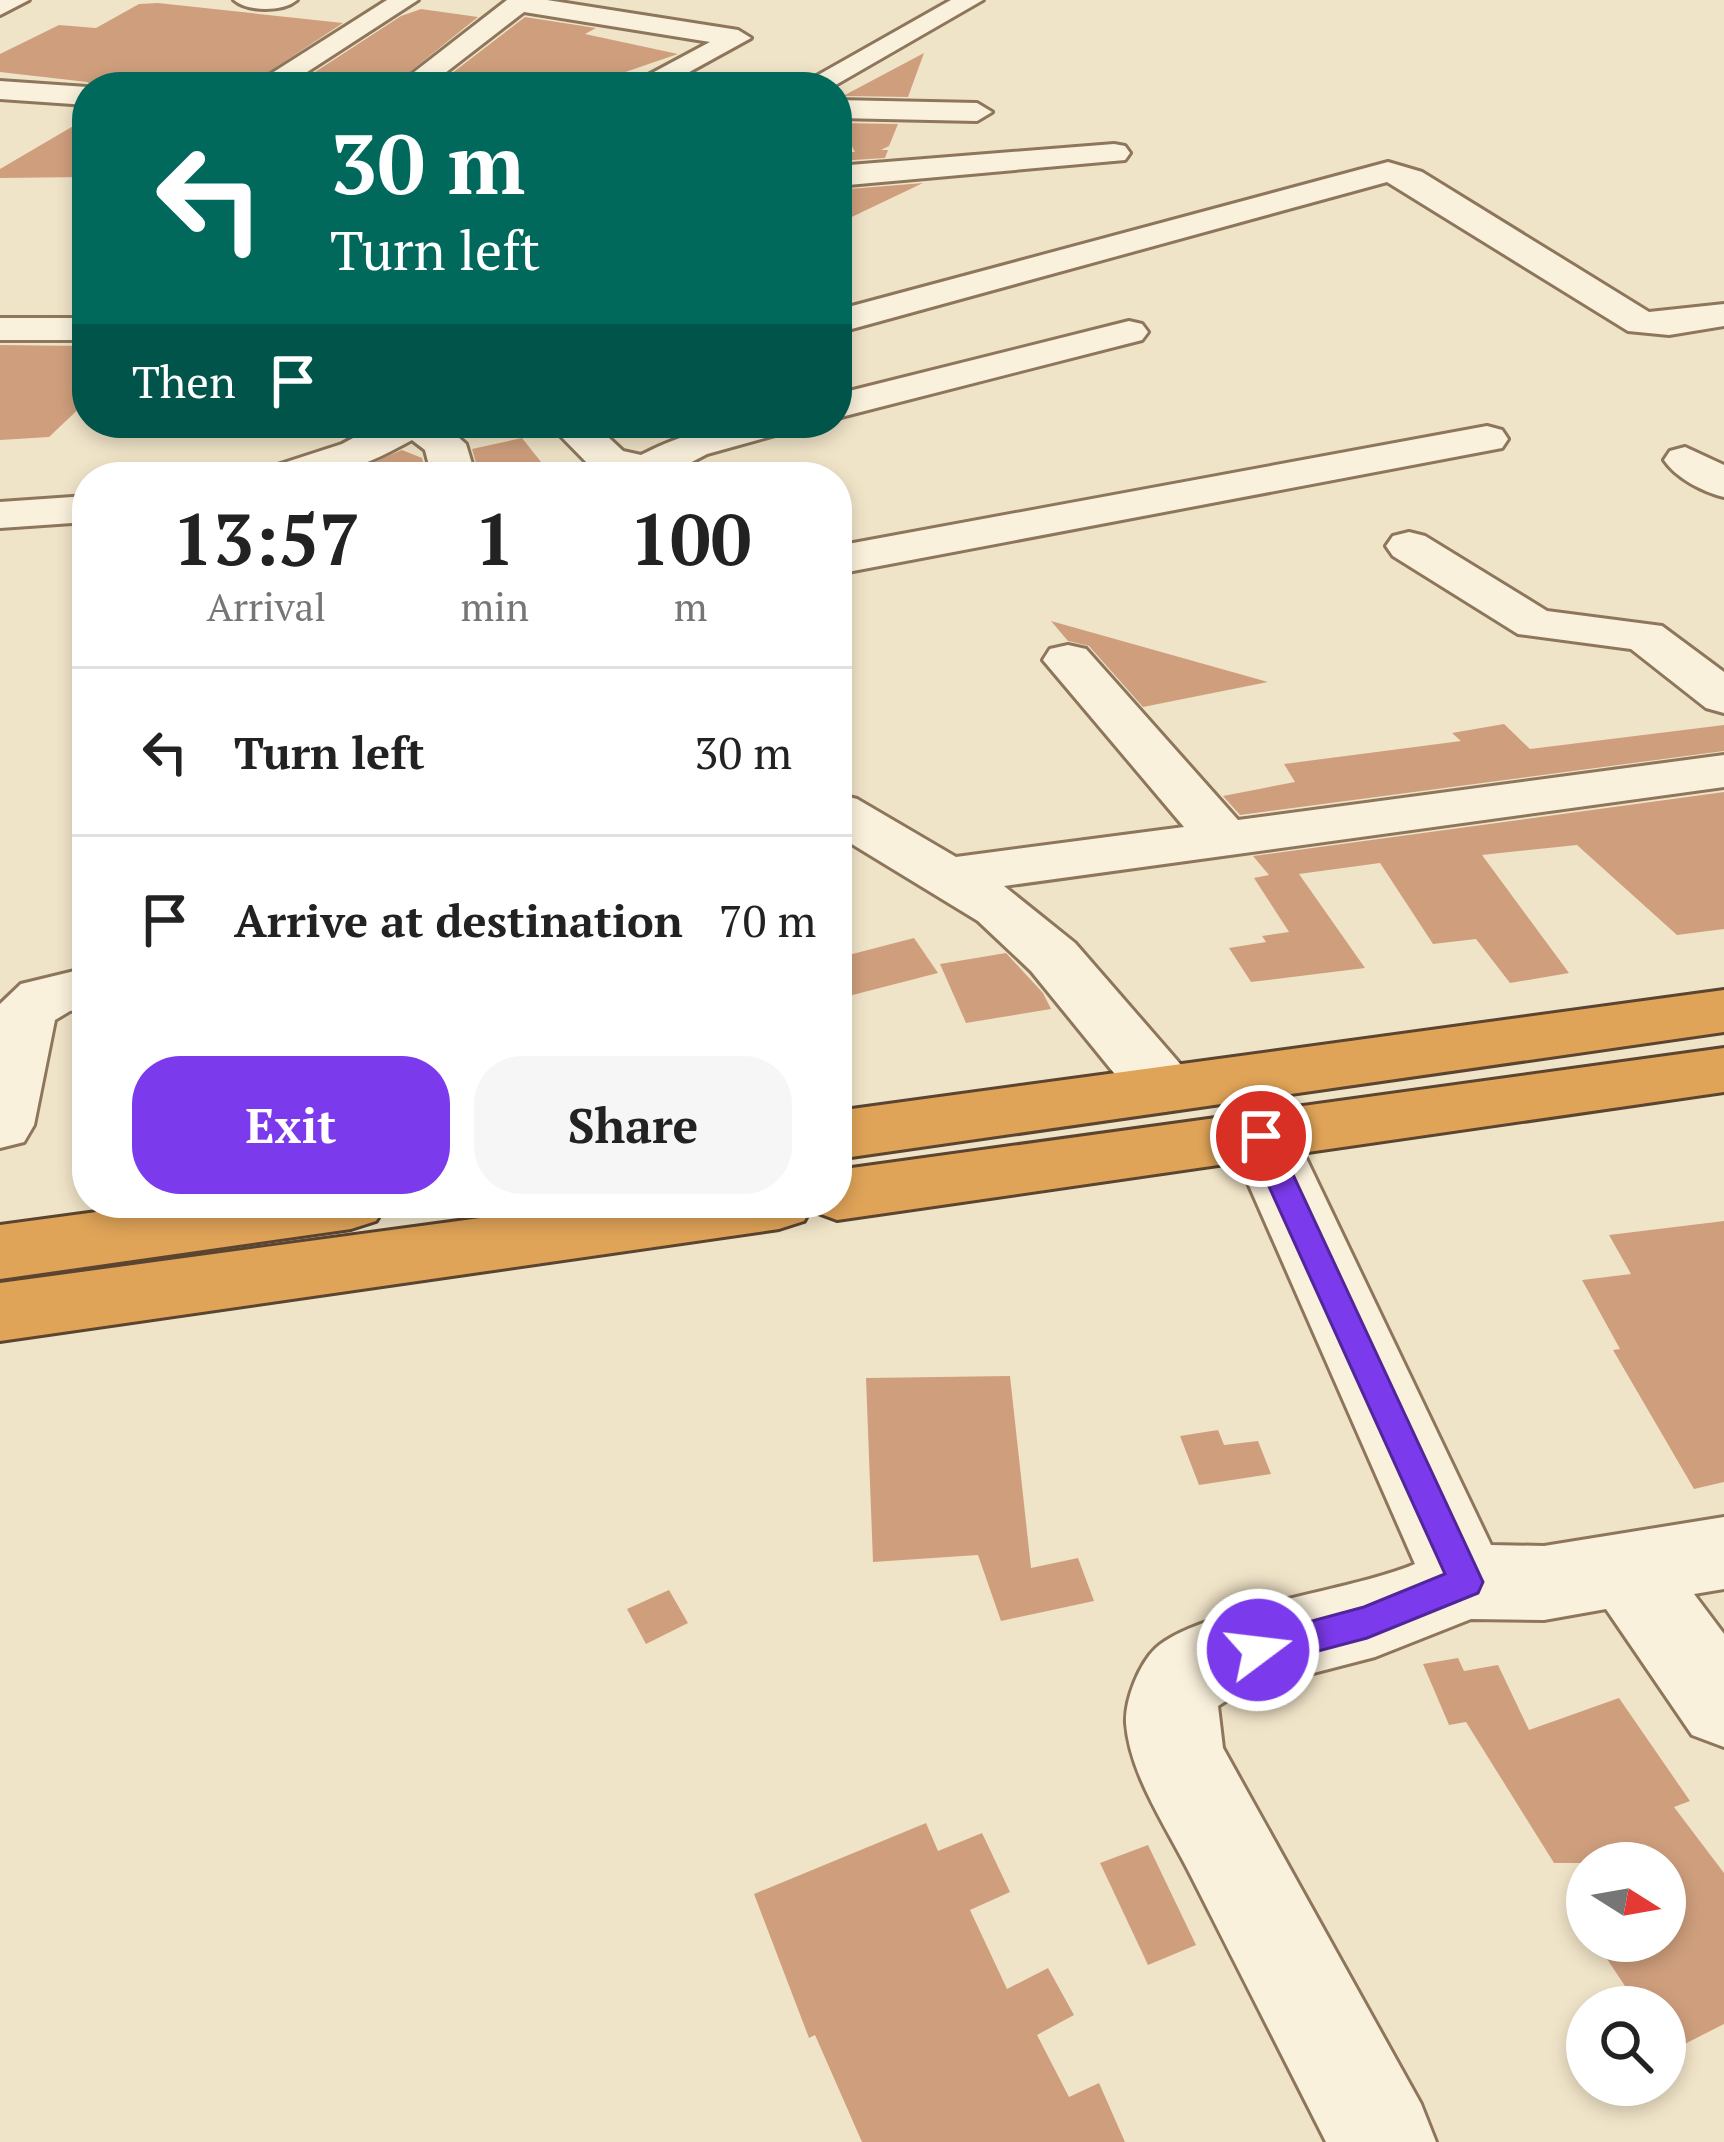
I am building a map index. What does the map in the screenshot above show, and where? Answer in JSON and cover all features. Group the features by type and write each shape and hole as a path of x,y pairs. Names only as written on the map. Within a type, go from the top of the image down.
{"highway":[{"path":"852,1133 1724,1011"},
{"path":"852,1193 1724,1070"},
{"path":"0,1252 244,1218"},
{"path":"0,1312 672,1218"}],"street":[{"path":"0,7 16,0"},
{"path":"247,0 284,0"},
{"path":"838,72 970,0"},
{"path":"353,2 400,3"},
{"path":"429,72 520,2 738,38 670,72"},
{"path":"288,72 400,3"},
{"path":"0,90 72,95"},
{"path":"852,110 977,112"},
{"path":"852,175 1114,153"},
{"path":"852,318 1388,172 1411,179 1641,323 1669,324 1724,315"},
{"path":"0,329 72,329"},
{"path":"852,402 1129,332"},
{"path":"329,462 391,438"},
{"path":"434,438 450,451 452,462"},
{"path":"585,438 614,462"},
{"path":"662,462 717,438"},
{"path":"852,557 1487,439"},
{"path":"1685,460 1724,484"},
{"path":"0,515 72,509"},
{"path":"1408,546 1535,624 1645,636 1723,695"},
{"path":"1068,660 1222,836"},
{"path":"948,876 1724,771"},
{"path":"852,820 999,908 1053,957 1165,1089"},
{"path":"0,1125 24,1016 33,1003 72,990"},
{"path":"1261,1136 1466,1582"},
{"path":"1383,2142 1187,1773 1173,1742 1171,1714 1176,1691 1190,1672 1221,1660 1367,1622 1466,1582 1544,1583 1724,1553"},
{"path":"1628,1571 1724,1706"}],"building":[{"path":"139,4 343,23 269,72 72,72 72,80 0,72 0,54 59,25 96,28"},
{"path":"421,9 478,17 410,72 315,72 401,16"},
{"path":"525,17 596,28 585,34 678,54 625,72 454,72"},
{"path":"924,53 908,97 852,96 852,91"},
{"path":"852,123 898,124 889,146 881,150 888,150 885,158 852,160"},
{"path":"72,127 72,177 0,178 0,169"},
{"path":"923,183 852,217 852,189"},
{"path":"0,345 72,346 72,415 49,437 0,440"},
{"path":"522,438 541,462 476,462 472,449"},
{"path":"402,450 423,462 372,462"},
{"path":"1051,621 1268,682 1143,707 1089,646 1068,641"},
{"path":"1504,724 1530,749 1724,725 1724,751 1240,815 1223,796 1295,782 1284,764 1461,741 1452,733"},
{"path":"1724,792 1724,929 1677,935 1577,845 1482,855 1569,973 1510,983 1476,939 1433,944 1380,863 1299,874 1365,968 1251,982 1229,948 1266,942 1262,936 1289,932 1254,878 1269,875 1253,856"},
{"path":"914,938 938,973 852,995 852,954"},
{"path":"1006,953 1043,993 1051,1009 966,1023 940,964"},
{"path":"1724,1221 1724,1482 1694,1489 1613,1350 1620,1349 1582,1280 1631,1274 1609,1235"},
{"path":"1010,1376 1031,1568 1078,1558 1094,1601 1001,1621 978,1555 873,1562 866,1378"},
{"path":"1218,1430 1224,1445 1258,1441 1271,1474 1199,1485 1180,1436"},
{"path":"669,1590 688,1623 646,1644 627,1609"},
{"path":"1458,1658 1464,1671 1498,1665 1529,1730 1619,1698 1690,1801 1674,1807 1724,1873 1724,2024 1686,2043 1686,1986 1625,1986 1609,1962 1686,1962 1686,1842 1566,1842 1566,1863 1554,1863 1466,1722 1449,1725 1423,1664"},
{"path":"926,1823 938,1851 982,1833 1010,1892 970,1910 1007,1989 1048,1968 1074,2015 1037,2035 1069,2097 1099,2083 1125,2142 862,2142 815,2035 809,2038 754,1894"},
{"path":"1148,1845 1196,1945 1148,1965 1100,1863"}],"route":[{"path":"1258,1650 1367,1622 1466,1582 1261,1136"}]}
